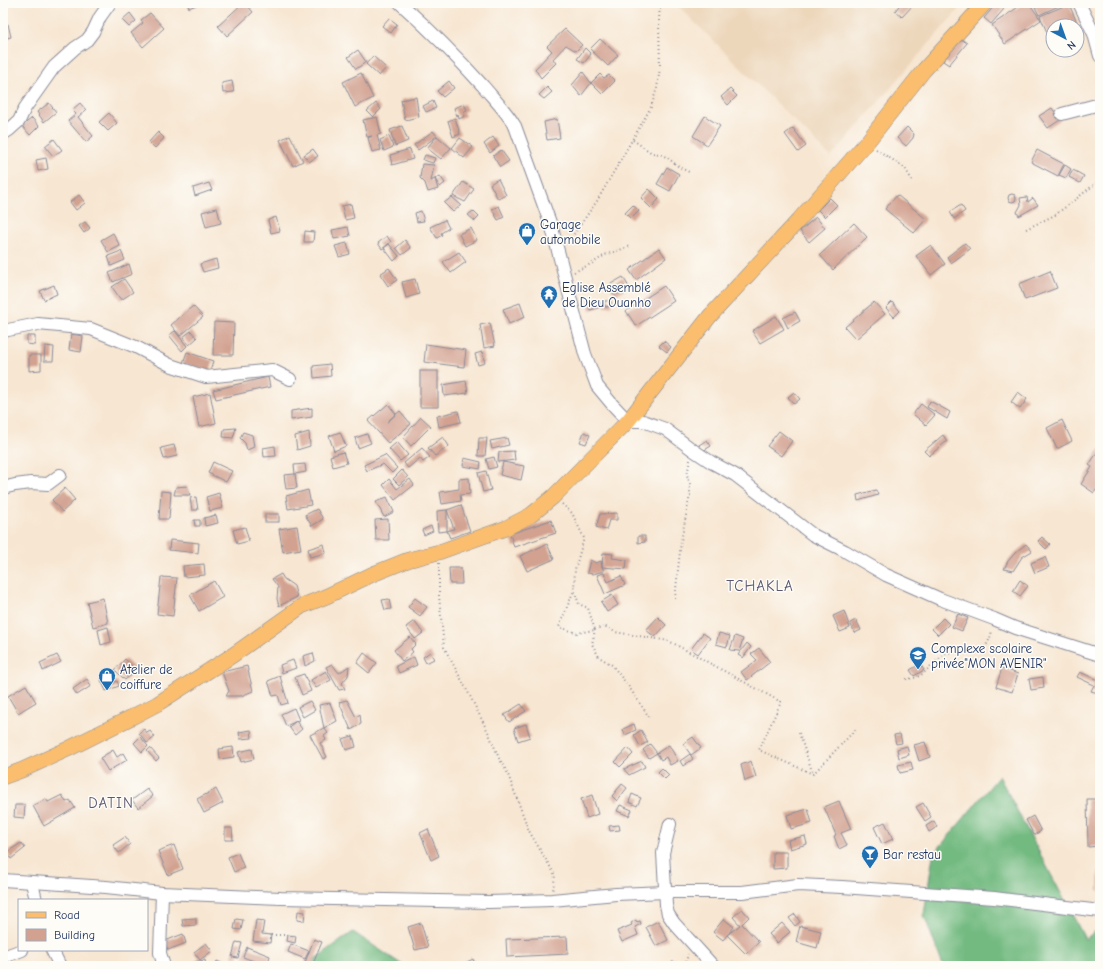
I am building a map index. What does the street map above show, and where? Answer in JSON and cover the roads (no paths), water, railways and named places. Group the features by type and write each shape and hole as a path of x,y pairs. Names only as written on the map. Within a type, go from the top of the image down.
{"main road":[{"path":"3,776 22,770 68,749 157,704 233,655 302,606 408,560 439,552 506,528 531,516 553,497 628,421 710,316 798,221 867,142 924,70 985,3"}],"street":[{"path":"3,134 19,121 25,108 54,67 70,52 87,40 110,3"},
{"path":"400,3 472,73 508,114 515,126 552,228 585,354 597,386 628,421 643,421 665,429 692,450 735,475 813,536 845,551 886,575 940,599 1015,628 1100,655"},
{"path":"1079,3 1094,34 1100,56"},
{"path":"1062,114 1100,104"},
{"path":"3,331 38,324 91,329 136,347 170,365 206,377 272,370 290,379"},
{"path":"3,488 31,483 48,484 60,475"},
{"path":"670,824 664,853 666,905 668,914 674,923 712,966"},
{"path":"3,880 162,893 281,898 489,902 552,900 616,894 666,892 742,892 798,885 994,898 1100,911"},
{"path":"32,882 36,899"},
{"path":"162,893 160,953 164,966"},
{"path":"3,957 19,951"},
{"path":"52,951 60,966"}],"place":[{"name":"Garage automobile","path":"527,246"},
{"name":"Eglise Assemblé de Dieu Ouanho","path":"549,309"},
{"name":"Complexe scolaire privée\"MON AVENIR\"","path":"918,670"},
{"name":"Atelier de coiffure","path":"107,691"},
{"name":"Bar restau","path":"870,869"}],"district":[{"name":"TCHAKLA","path":"760,586"},
{"name":"DATIN","path":"111,803"}]}
